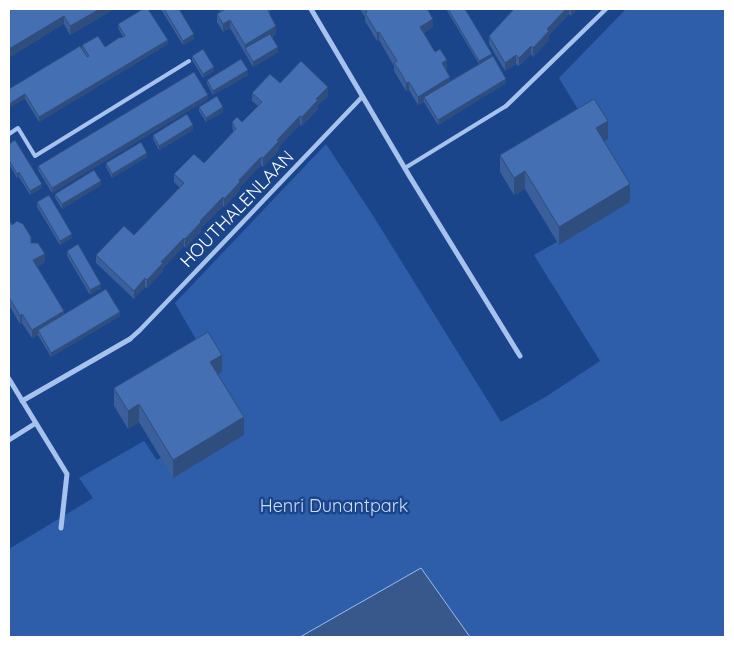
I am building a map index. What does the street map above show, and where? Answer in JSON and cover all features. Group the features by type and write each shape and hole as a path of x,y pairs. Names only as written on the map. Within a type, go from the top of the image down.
{"street":[{"path":"311,9 362,97 520,356"},
{"path":"506,106 606,9"},
{"name":"HOUTHALENLAAN","path":"130,339 362,97"},
{"path":"22,401 130,339"},
{"path":"9,379 67,474 61,528"},
{"path":"9,440 36,423"}],"lane":[{"path":"9,134 18,128 34,156 189,61"},
{"path":"405,168 506,106"}],"green space":[{"name":"Henri Dunantpark","path":"626,9 725,9 725,637 9,637 9,549 93,498 79,478 144,441 157,460 228,417 220,381 175,303 326,144 372,214 501,422 547,396 600,361 534,255 620,206 582,116 559,78"}],"shaded area":[{"path":"421,568 470,637 300,637"}],"building":[{"path":"9,9 100,9 70,26 64,16 9,49"},
{"path":"143,9 148,9 168,40 39,117 25,94 9,104 9,89 80,46 87,57 89,56 82,45 98,36 105,47 120,37 125,36 118,24"},
{"path":"164,9 179,9 194,34 183,41"},
{"path":"223,9 270,9 268,11 276,26 245,45 230,20 223,24 217,14"},
{"path":"365,9 428,10 433,19 420,27 435,52 440,49 447,60 442,63 450,77 418,97 409,82 406,83 394,63 397,61 379,32 377,33 365,13 367,12"},
{"path":"448,9 465,9 492,54 479,61"},
{"path":"514,9 566,9 547,29 549,31 533,48 531,46 519,58 516,55 505,63 489,36"},
{"path":"270,34 278,47 253,62 245,48"},
{"path":"203,49 214,67 203,74 192,56"},
{"path":"493,56 506,79 438,120 424,97"},
{"path":"241,59 248,70 213,91 207,80"},
{"path":"301,61 328,87 302,117 300,116 277,140 279,141 263,158 261,157 239,180 240,182 224,199 223,197 161,262 163,263 147,280 145,278 134,291 96,255 124,226 134,235 184,183 174,174 194,154 204,163 236,129 232,122 237,117 242,122 262,102 252,93 270,74 280,83"},
{"path":"194,72 208,95 52,188 38,166"},
{"path":"217,96 223,107 206,118 199,107"},
{"path":"594,99 608,121 596,128 630,184 559,227 525,171 514,178 500,155"},
{"path":"187,114 193,125 159,146 153,135"},
{"path":"15,140 42,184 30,191 19,172 17,174 9,160 9,144"},
{"path":"141,142 147,153 112,174 106,163"},
{"path":"94,170 101,181 62,204 55,194"},
{"path":"49,195 72,234 60,241 37,202"},
{"path":"9,219 12,225 17,221 23,224 31,237 31,243 38,243 45,254 33,260 64,311 32,330 22,314 20,316 9,297"},
{"path":"78,244 101,284 90,290 67,251"},
{"path":"106,289 120,312 51,353 38,330"},
{"path":"208,332 222,355 210,362 244,417 173,460 139,404 128,411 114,388"}]}
